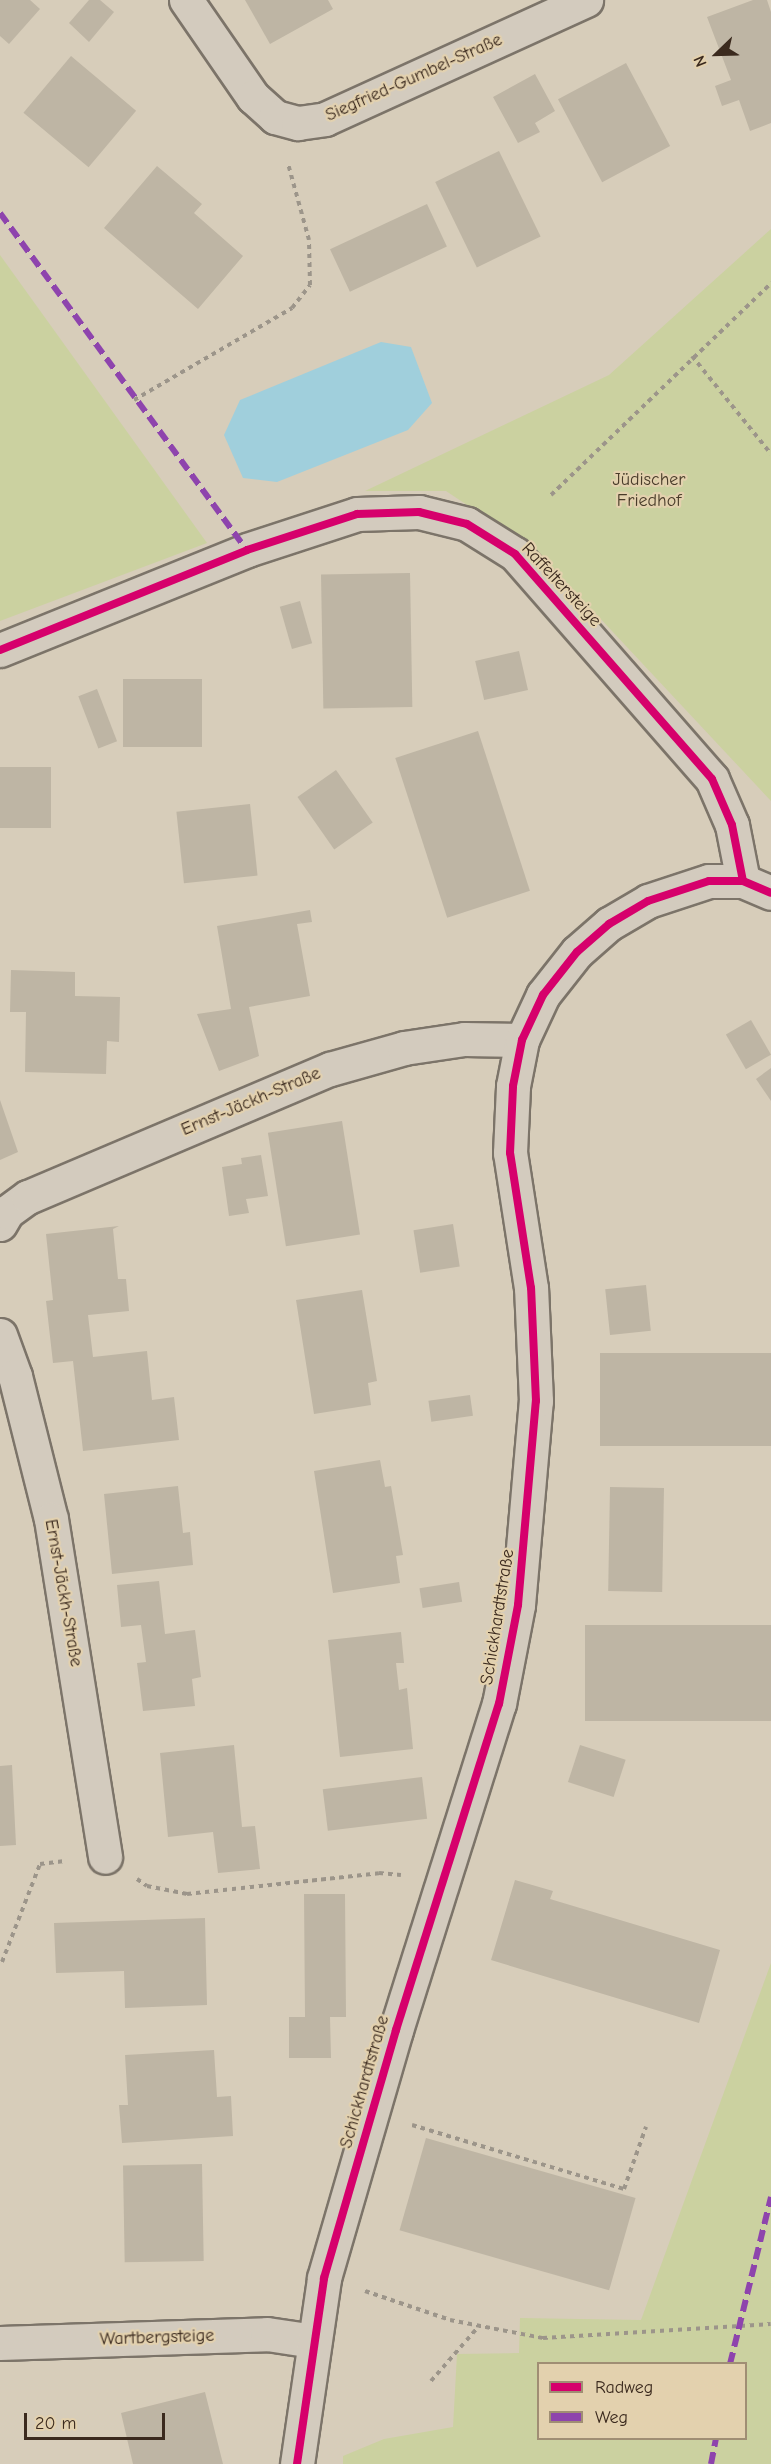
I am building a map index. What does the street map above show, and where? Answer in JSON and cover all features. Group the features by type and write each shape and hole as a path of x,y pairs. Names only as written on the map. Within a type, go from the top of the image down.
{"street":[{"path":"186,0 253,97 275,117"},
{"name":"Siegfried-Gumbel-Straße","path":"275,117 298,123 325,119 586,0"},
{"name":"Raffeltersteige","path":"0,650 247,550 357,514 419,512 467,524 515,554 712,779 757,887"},
{"name":"Schickhardtstraße","path":"297,2464 324,2278 371,2112 499,1704 518,1605 536,1401 531,1288 510,1153 513,1086 522,1040 543,995 578,952 609,924 648,901 683,886 709,881 757,887"},
{"name":"Ernst-Jäckh-Straße","path":"0,1224 7,1212 28,1197 330,1069 405,1048 464,1039 522,1040"},
{"name":"Ernst-Jäckh-Straße","path":"0,1335 15,1376 51,1519 105,1857"},
{"name":"Wartbergsteige","path":"0,2343 267,2334 314,2341"}],"path":[{"path":"134,400 292,308 310,285 309,240 275,117"},
{"path":"551,495 692,356 771,283"},
{"path":"692,356 771,454"},
{"path":"2,1962 40,1864 105,1857 147,1886 187,1894 379,1873"},
{"path":"371,2112 624,2189 646,2127"},
{"path":"324,2278 479,2326 543,2338 771,2324"},
{"path":"431,2381 479,2326"}],"green space":[{"name":"Jüdischer Friedhof","path":"771,229 771,801 539,553 446,491 365,491 609,375"},
{"path":"0,255 207,543 0,621"},
{"path":"771,1963 771,2464 343,2464 343,2456 384,2439 453,2427 457,2354 519,2353 520,2318 641,2320"}],"water":[{"path":"381,342 411,347 432,403 408,430 277,482 243,478 224,435 240,400"}],"building":[{"path":"0,0 30,0 40,9 9,44 0,36"},
{"path":"89,0 100,0 114,12 89,42 69,23"},
{"path":"245,0 328,0 333,9 270,44"},
{"path":"753,0 767,0 771,12 771,123 750,131 739,100 722,106 715,86 731,80 707,17"},
{"path":"71,56 136,111 89,167 23,113"},
{"path":"626,63 670,146 602,182 558,99"},
{"path":"535,74 555,111 535,123 540,132 518,143 493,97"},
{"path":"499,151 541,236 477,268 435,182"},
{"path":"157,166 202,204 194,213 243,256 198,309 104,228"},
{"path":"427,204 447,247 350,292 330,249"},
{"path":"410,573 412,707 323,709 321,575"},
{"path":"300,601 312,643 292,649 280,607"},
{"path":"519,651 528,690 484,700 475,661"},
{"path":"123,679 202,679 202,747 123,747"},
{"path":"97,689 117,741 98,748 78,696"},
{"path":"478,731 530,891 447,918 395,758"},
{"path":"0,767 51,767 51,828 0,828"},
{"path":"336,770 373,822 334,849 297,797"},
{"path":"250,804 258,876 184,883 176,812"},
{"path":"310,910 312,922 297,924 310,996 249,1007 259,1056 219,1071 197,1014 231,1009 217,926"},
{"path":"11,970 75,972 75,996 120,997 119,1042 107,1041 106,1074 25,1072 26,1012 10,1012"},
{"path":"751,1020 771,1055 746,1069 726,1034"},
{"path":"771,1068 771,1101 756,1079"},
{"path":"0,1100 18,1152 0,1160"},
{"path":"342,1121 360,1235 286,1246 268,1133"},
{"path":"261,1155 268,1196 246,1199 249,1213 229,1216 222,1167 242,1164 241,1158"},
{"path":"453,1224 460,1266 420,1273 413,1230"},
{"path":"119,1226 113,1229 118,1279 126,1279 129,1311 88,1315 93,1357 147,1351 152,1400 174,1397 179,1440 83,1451 73,1361 53,1363 46,1301 53,1300 46,1234"},
{"path":"646,1285 651,1331 610,1335 605,1289"},
{"path":"362,1290 377,1381 368,1383 371,1405 314,1414 296,1300"},
{"path":"600,1353 771,1353 771,1446 600,1446"},
{"path":"470,1395 473,1416 431,1422 428,1401"},
{"path":"380,1460 385,1487 391,1486 403,1555 396,1556 400,1583 333,1593 314,1471"},
{"path":"178,1486 183,1533 190,1532 193,1565 112,1574 104,1494"},
{"path":"610,1487 664,1488 662,1592 608,1591"},
{"path":"159,1581 165,1634 195,1630 201,1677 192,1679 195,1706 143,1711 137,1663 146,1662 141,1625 121,1627 117,1585"},
{"path":"459,1582 462,1602 423,1608 419,1588"},
{"path":"585,1625 771,1625 771,1721 585,1721"},
{"path":"401,1632 404,1663 396,1663 399,1690 407,1688 413,1749 340,1757 328,1640"},
{"path":"234,1745 242,1827 255,1826 260,1869 218,1873 213,1832 168,1837 160,1753"},
{"path":"580,1745 626,1760 614,1797 568,1782"},
{"path":"12,1765 16,1845 0,1846 0,1766"},
{"path":"422,1777 427,1819 328,1831 323,1789"},
{"path":"515,1880 553,1891 550,1899 720,1950 699,2023 491,1960"},
{"path":"304,1894 345,1894 346,2017 330,2017 331,2058 289,2058 289,2017 305,2017"},
{"path":"205,1918 207,2005 125,2008 124,1971 56,1973 54,1923"},
{"path":"214,2050 217,2097 231,2096 233,2136 122,2143 119,2105 128,2105 125,2055"},
{"path":"426,2138 636,2198 609,2290 400,2230"},
{"path":"202,2164 204,2261 125,2262 123,2165"},
{"path":"205,2392 223,2464 133,2464 121,2413"}],"marked path":[{"path":"0,213 247,550"},
{"path":"730,2362 771,2197"},
{"path":"711,2464 716,2440"}],"cycle path":[{"path":"0,650 247,550 357,514 419,512 467,524 515,554 712,779 732,825 743,881"},
{"path":"297,2464 324,2278 396,2030 499,1704 518,1605 536,1401 531,1288 510,1153 513,1086 522,1040 543,995 577,952 609,924 648,901 709,881 743,881 771,893"}]}
